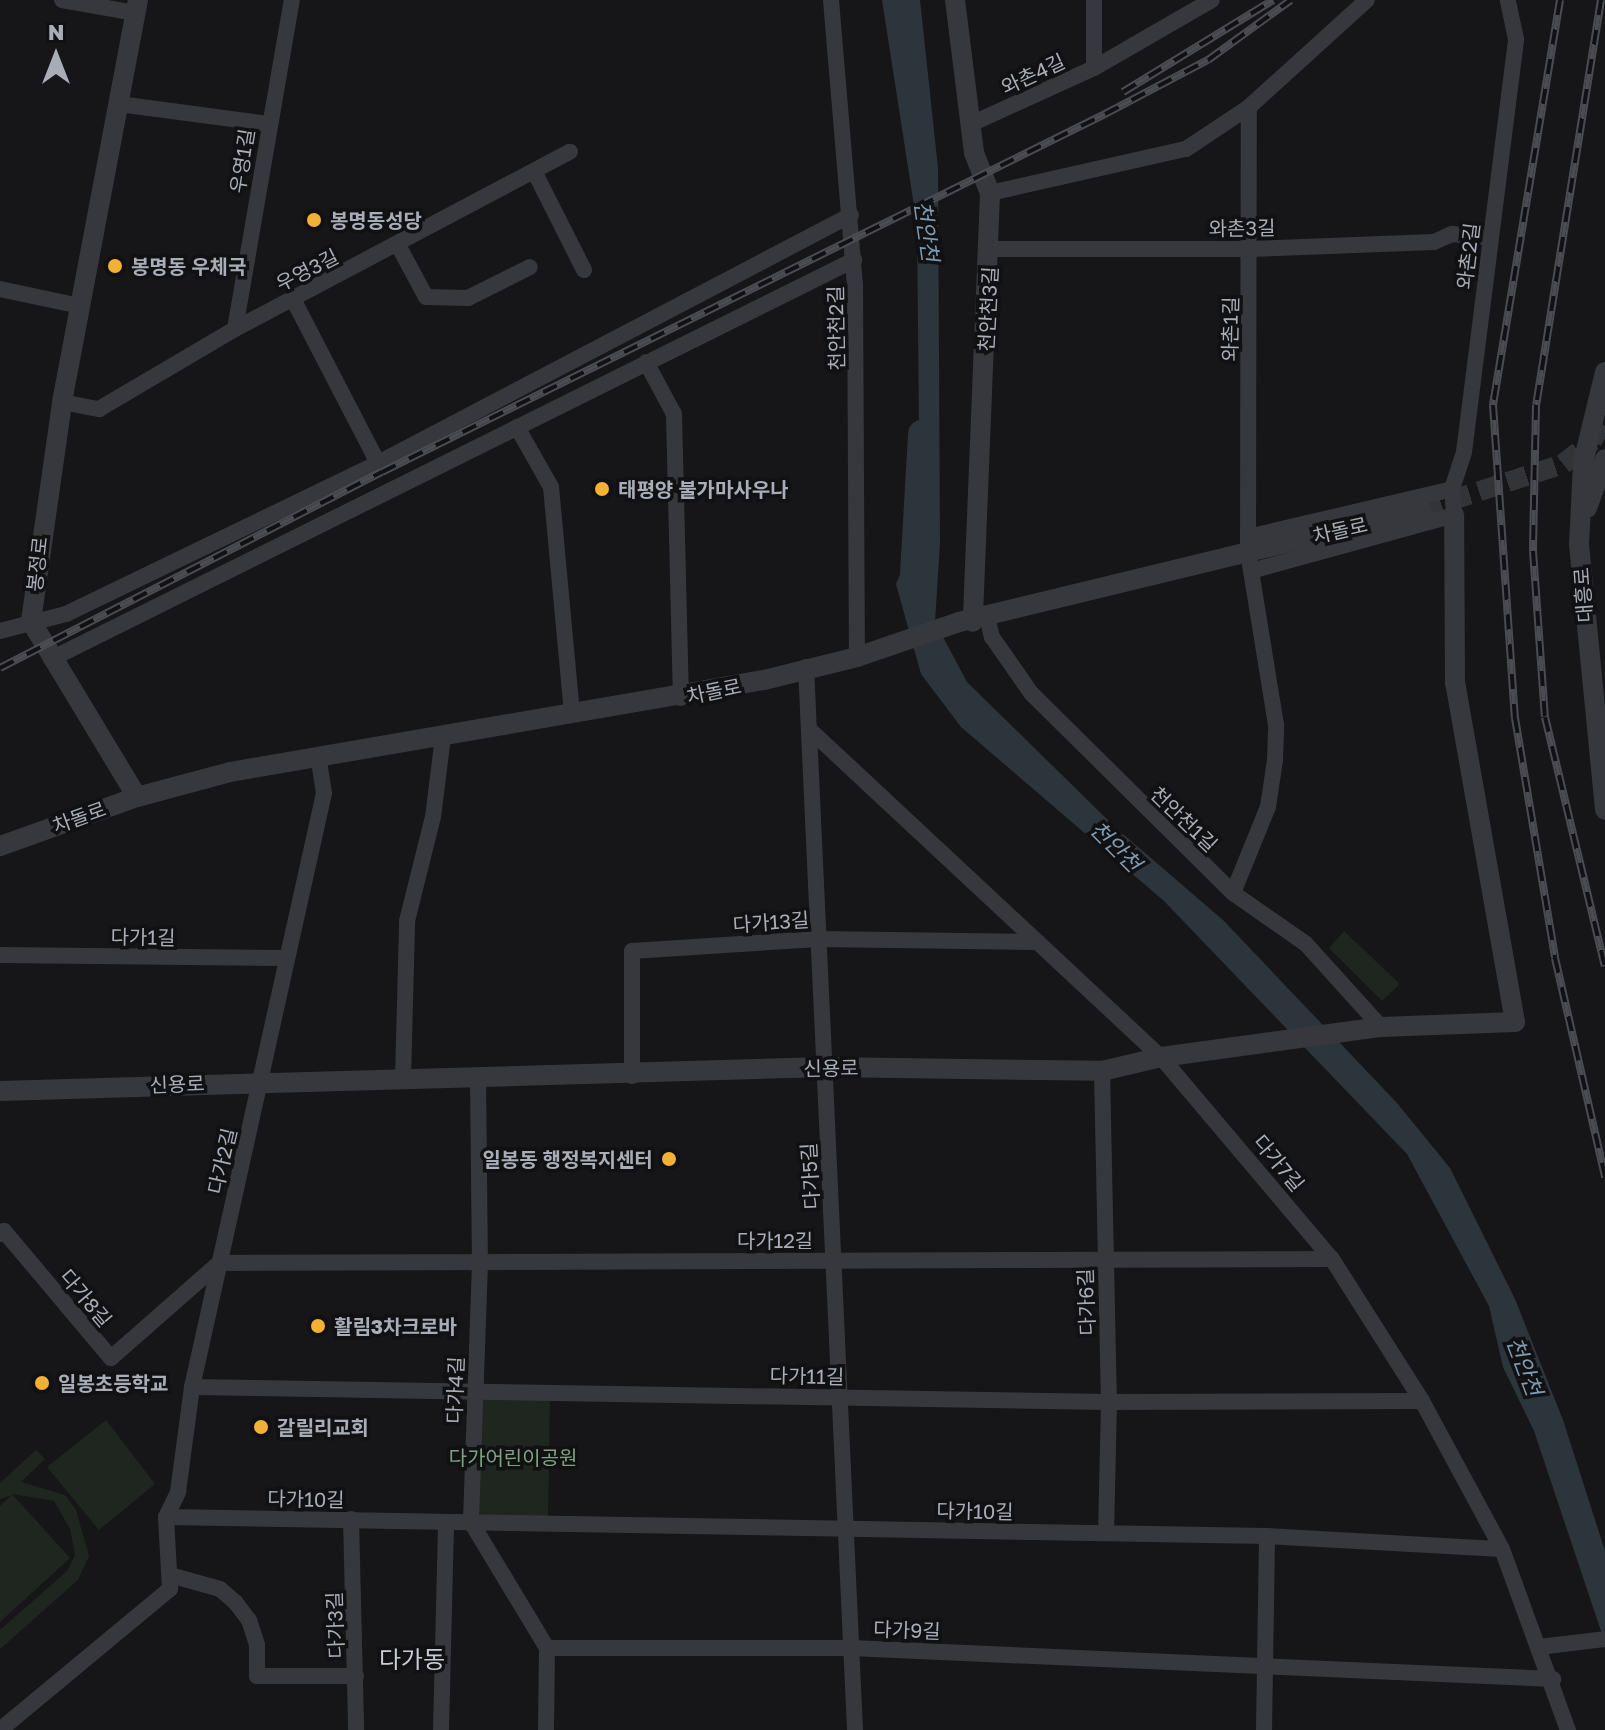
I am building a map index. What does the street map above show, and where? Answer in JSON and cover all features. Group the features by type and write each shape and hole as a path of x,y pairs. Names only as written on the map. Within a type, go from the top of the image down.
{"street":[{"path":"62,0 137,7"},
{"name":"우영1길","path":"235,329 268,124 292,0"},
{"name":"천안천2길","path":"831,0 854,260 857,657"},
{"name":"천안천3길","path":"955,0 974,153 990,193 991,249 973,620"},
{"name":"와촌4길","path":"971,124 1094,68 1094,0"},
{"path":"1094,68 1212,0"},
{"path":"990,193 1186,149 1249,107 1367,0"},
{"name":"와촌2길","path":"1454,515 1452,489 1464,452 1516,39 1508,0"},
{"name":"봉정로","path":"137,7 62,402 31,621 51,659 137,797"},
{"path":"119,104 268,124"},
{"name":"와촌1길","path":"1233,893 1268,807 1275,760 1276,725 1249,553 1249,107"},
{"name":"우영3길","path":"62,402 99,409 235,329 570,152"},
{"path":"534,171 584,270"},
{"path":"0,631 66,614 378,463 851,215"},
{"name":"와촌3길","path":"991,249 1251,249 1434,242 1452,234 1491,238"},
{"path":"398,245 426,297 468,298 530,267"},
{"path":"51,659 854,260"},
{"path":"0,289 80,306"},
{"path":"293,299 378,463"},
{"path":"646,362 674,414 681,698"},
{"name":"대흥로","path":"1605,372 1583,463 1582,523 1590,692 1605,810"},
{"path":"517,427 551,487 572,713"},
{"name":"대흥로","path":"1582,523 1605,459"},
{"path":"1249,553 1452,489"},
{"name":"차돌로","path":"0,846 137,797 230,772 572,713 681,698 857,657 973,620 1422,510"},
{"path":"1249,553 1454,515"},
{"name":"신용로","path":"0,1091 261,1080 632,1076 825,1067 1102,1071 1161,1057 1381,1027 1515,1022 1455,683 1454,515"},
{"name":"천안천1길","path":"973,620 992,637 1031,693 1233,893 1306,944 1381,1027"},
{"name":"다가5길","path":"806,667 855,1730"},
{"name":"다가7길","path":"809,729 1161,1057 1332,1259 1422,1401 1502,1549 1545,1645 1568,1730"},
{"path":"403,1079 407,921 433,817 443,737"},
{"name":"다가2길","path":"170,1575 166,1517 178,1492 192,1387 324,793 318,756"},
{"name":"다가13길","path":"632,1076 632,951 819,939 1038,942"},
{"name":"다가1길","path":"0,955 285,958"},
{"name":"다가6길","path":"1102,1071 1109,1402 1106,1533"},
{"name":"다가4길","path":"471,1522 480,1263 478,1078"},
{"name":"다가8길","path":"0,1234 4,1231 111,1358 219,1263"},
{"name":"다가12길","path":"219,1263 1332,1259"},
{"name":"다가11길","path":"192,1387 1109,1402 1422,1401"},
{"name":"다가10길","path":"166,1517 1267,1536 1502,1549"},
{"name":"다가3길","path":"351,1519 356,1730"},
{"path":"441,1730 446,1522"},
{"path":"471,1522 547,1648 546,1730"},
{"path":"1267,1536 1264,1725 1280,1730"},
{"path":"0,1730 170,1589 170,1575 220,1589 236,1603 249,1620 257,1645 257,1676 356,1676"},
{"path":"1545,1645 1605,1639"},
{"name":"다가9길","path":"547,1648 851,1648 1265,1662 1553,1679"}],"green space":[{"path":"1344,931 1400,984 1382,1001 1329,948"},
{"name":"다가어린이공원","path":"488,1397 550,1398 548,1518 485,1519 475,1509 479,1406"},
{"path":"106,1420 155,1484 99,1530 47,1467"},
{"path":"36,1450 45,1459 21,1482 65,1495 76,1510 89,1556 78,1580 0,1649 0,1630 68,1570 75,1555 70,1529 54,1501 12,1494 70,1558 0,1622 0,1506 12,1495 0,1499 0,1483"}],"water":[{"path":"882,0 920,0 938,168 940,543 935,622 967,682 1116,828 1223,920 1397,1103 1450,1168 1515,1299 1563,1420 1605,1551 1605,1643 1534,1431 1503,1367 1489,1306 1407,1154 1164,901 961,727 921,674 896,584 920,526 917,225"}],"waterway":[{"name":"천안천","path":"915,574 923,434"}],"tunnel":[{"path":"1422,510 1563,464 1592,441 1605,418"}],"railway":[{"path":"1123,92 1273,0"},
{"path":"0,668 382,472 1105,114 1208,60 1291,0"},
{"path":"1560,0 1493,405 1515,718 1555,958 1605,1177"},
{"path":"1601,0 1536,405 1533,551 1545,717 1605,966"}],"place":[{"name":"봉명동성당","path":"314,220"},
{"name":"봉명동 우체국","path":"115,266"},
{"name":"태평양 불가마사우나","path":"602,489"},
{"name":"일봉동 행정복지센터","path":"669,1159"},
{"name":"활림3차크로바","path":"318,1326"},
{"name":"일봉초등학교","path":"42,1383"},
{"name":"갈릴리교회","path":"261,1427"}],"district":[{"name":"다가동","path":"412,1659"}]}
